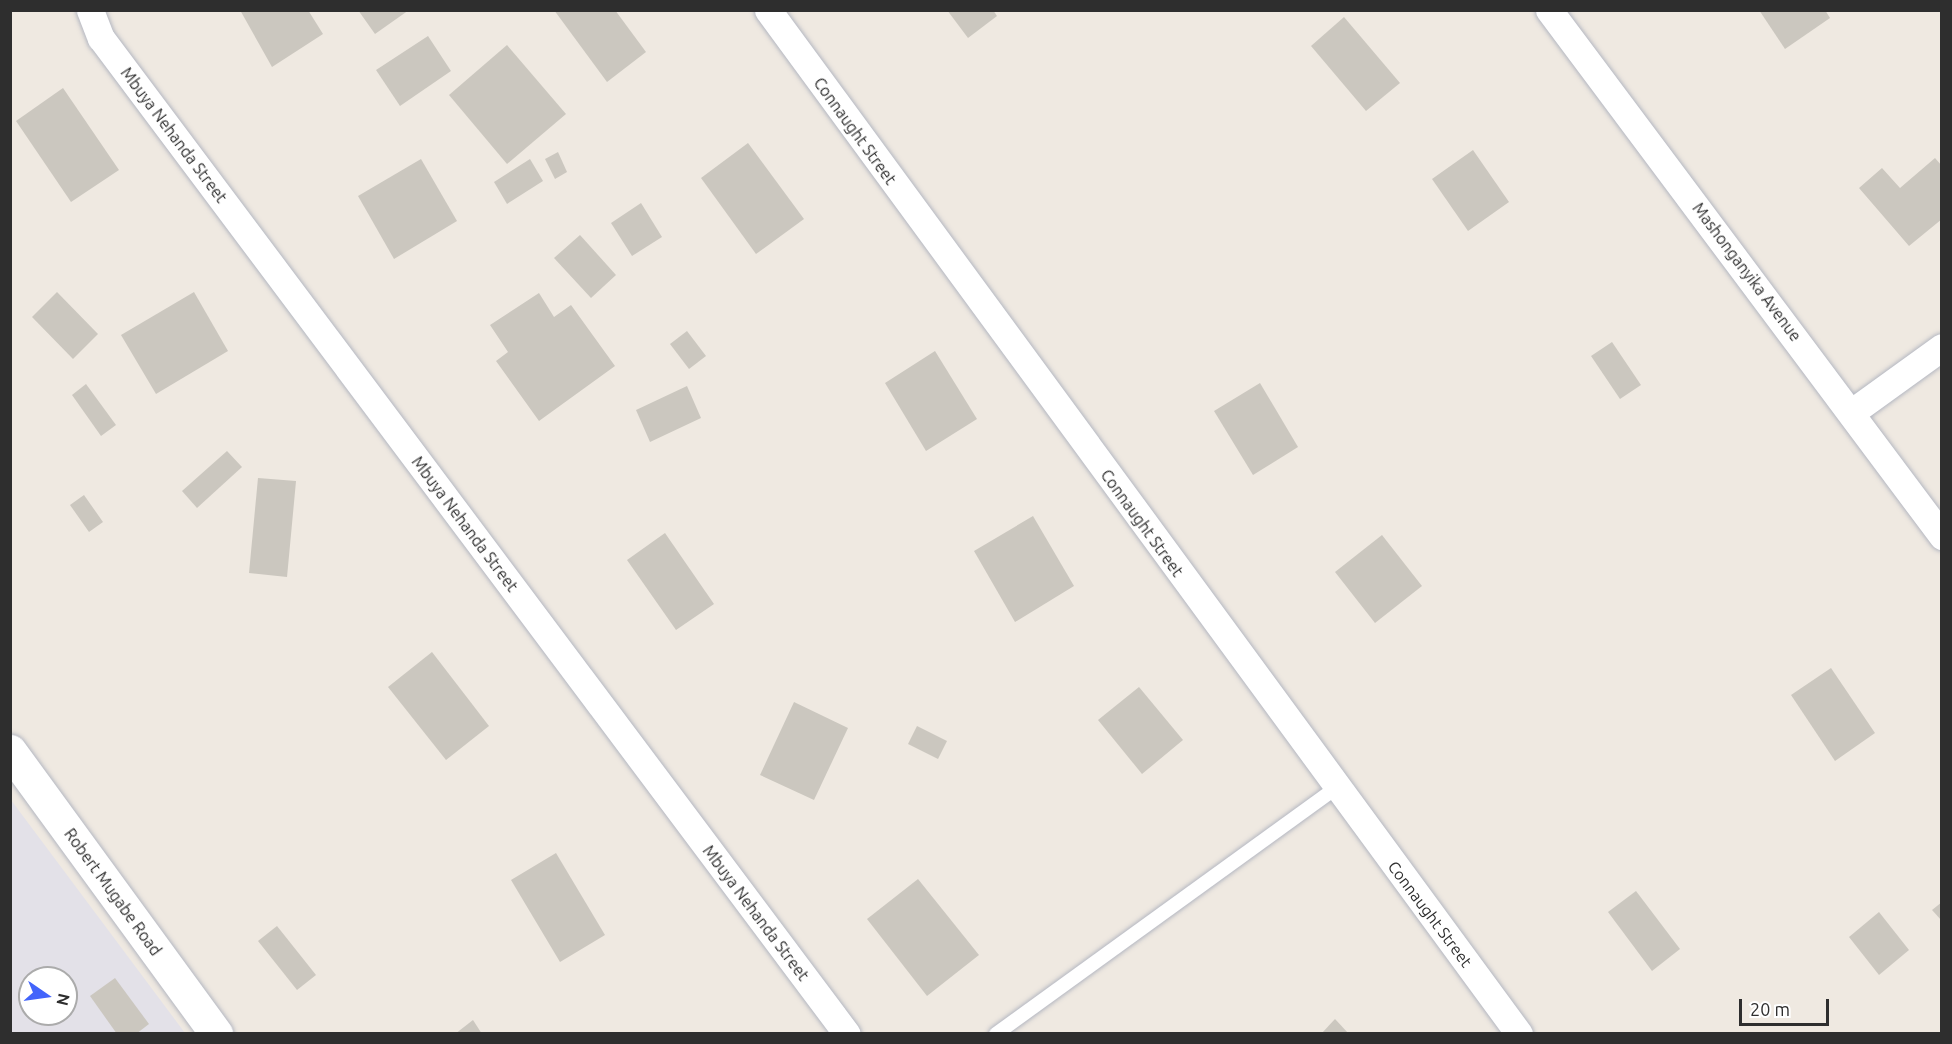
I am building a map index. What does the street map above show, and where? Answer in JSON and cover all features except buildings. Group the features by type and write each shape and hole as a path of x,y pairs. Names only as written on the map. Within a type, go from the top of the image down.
{"street":[{"name":"Mbuya Nehanda Street","path":"90,10 101,38 847,1034"},
{"name":"Connaught Street","path":"768,10 1336,788 1519,1034"},
{"name":"Mashonganyika Avenue","path":"1549,10 1852,412 1941,536"},
{"path":"1852,412 1941,347"},
{"name":"Robert Mugabe Road","path":"10,751 216,1034"}],"lane":[{"path":"996,1034 1336,788"}],"shaded area":[{"path":"11,800 185,1033 11,1033"}]}
